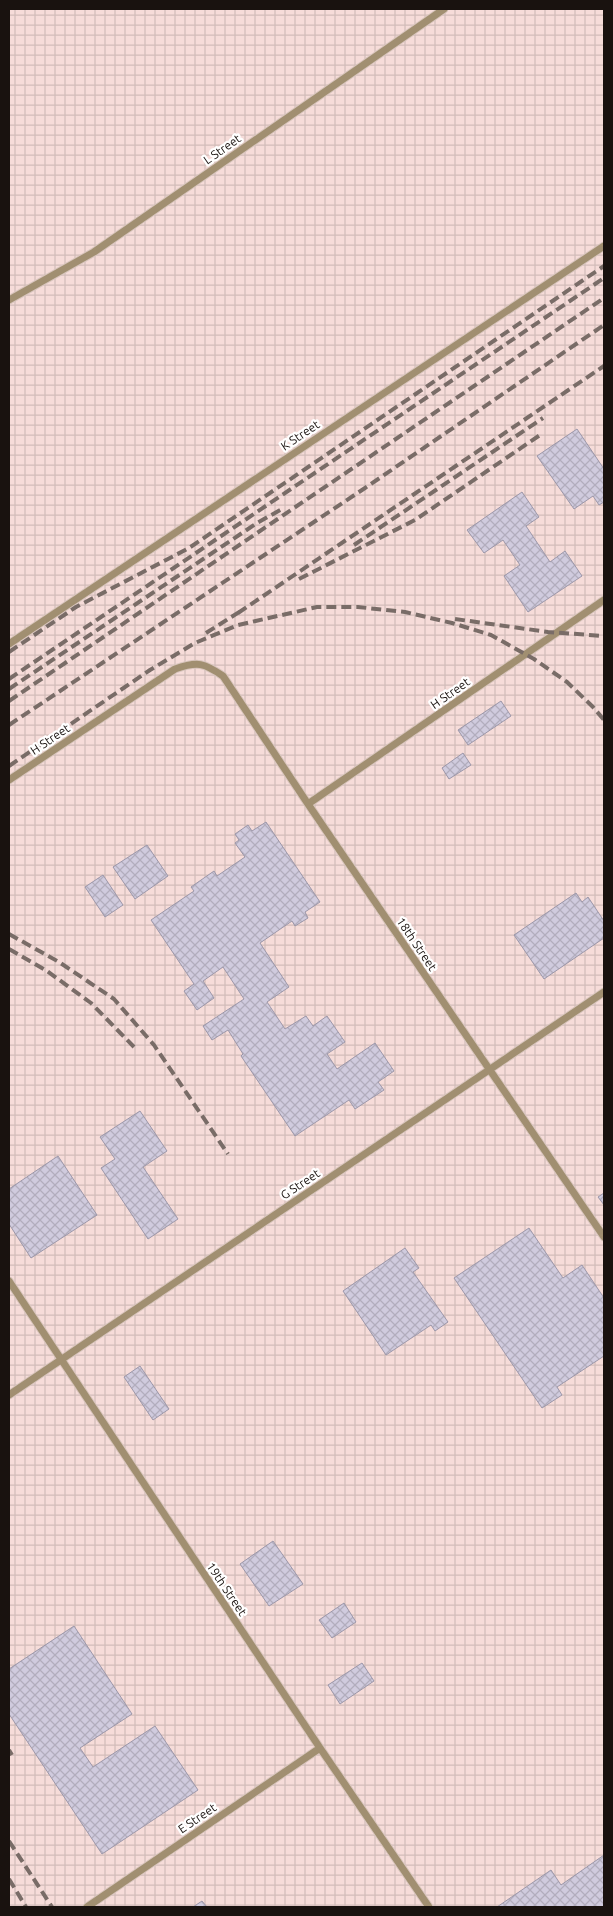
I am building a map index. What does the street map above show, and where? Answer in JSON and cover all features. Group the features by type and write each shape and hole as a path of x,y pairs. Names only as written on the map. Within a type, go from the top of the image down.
{"lane":[{"name":"L Street","path":"9,300 94,252 444,9"},
{"name":"K Street","path":"9,644 604,246"},
{"name":"H Street","path":"308,804 604,600"},
{"name":"H Street","path":"9,780 175,669 191,663 208,666"},
{"name":"18th Street","path":"208,666 223,676 308,804 604,1237"},
{"name":"G Street","path":"9,1395 604,992"},
{"name":"19th Street","path":"9,1281 320,1748 429,1907"},
{"name":"E Street","path":"87,1907 320,1748"}],"shaded area":[{"path":"9,9 604,9 604,1907 9,1907"}],"building":[{"path":"577,429 604,469 604,502 599,505 593,496 574,509 537,456"},
{"path":"522,492 539,517 526,526 550,562 565,551 582,576 528,612 504,576 520,565 503,540 484,553 467,530"},
{"path":"501,701 511,716 468,745 458,730"},
{"path":"463,753 471,765 449,779 442,768"},
{"path":"266,822 320,902 305,912 308,918 295,926 292,921 260,943 289,987 267,1002 285,1029 306,1016 313,1026 327,1016 345,1042 327,1054 337,1069 375,1043 394,1071 378,1082 384,1090 355,1109 349,1100 295,1136 241,1056 243,1054 228,1030 212,1040 203,1026 244,999 223,967 203,981 214,998 197,1010 184,991 194,984 151,920 194,891 191,887 214,871 217,876 245,857 235,843 239,840 235,834 248,825 252,831"},
{"path":"147,845 168,876 135,899 113,867"},
{"path":"103,875 123,905 105,917 85,887"},
{"path":"576,893 582,902 588,897 604,921 604,938 544,979 514,935"},
{"path":"140,1111 167,1151 143,1167 178,1219 148,1239 101,1168 115,1159 100,1137"},
{"path":"58,1156 97,1215 31,1258 9,1224 9,1189"},
{"path":"604,1193 604,1205 598,1197"},
{"path":"529,1228 563,1278 582,1265 604,1298 604,1356 557,1387 562,1395 542,1408 454,1278"},
{"path":"405,1248 419,1268 413,1272 448,1322 435,1331 431,1325 386,1355 343,1291"},
{"path":"140,1366 169,1409 153,1420 124,1377"},
{"path":"273,1541 303,1584 269,1606 240,1564"},
{"path":"344,1603 356,1622 332,1638 319,1620"},
{"path":"74,1626 132,1714 80,1748 93,1767 155,1726 198,1790 102,1854 9,1714 9,1669"},
{"path":"362,1663 374,1681 340,1704 328,1685"},
{"path":"604,1855 604,1907 497,1907 551,1870 561,1885"},
{"path":"202,1901 207,1907 193,1907"}],"railway":[{"path":"9,652 76,607 189,548 604,266"},
{"path":"9,679 604,278"},
{"path":"9,701 604,298"},
{"path":"9,725 365,488 604,325"},
{"path":"238,613 604,366"},
{"path":"354,545 543,418"},
{"path":"299,579 415,520 543,433"},
{"path":"9,689 257,523 282,509"},
{"path":"9,766 150,670 195,643 238,625 317,607 358,607 405,612 452,623 491,635 534,659 567,682 604,720"},
{"path":"206,633 244,609"},
{"path":"455,619 548,632 604,636"},
{"path":"9,934 59,962 114,999 154,1045 228,1154"},
{"path":"9,949 47,971 91,1003 134,1047"},
{"path":"9,1750 12,1755"},
{"path":"9,1841 52,1907"},
{"path":"9,1879 26,1907"}]}
